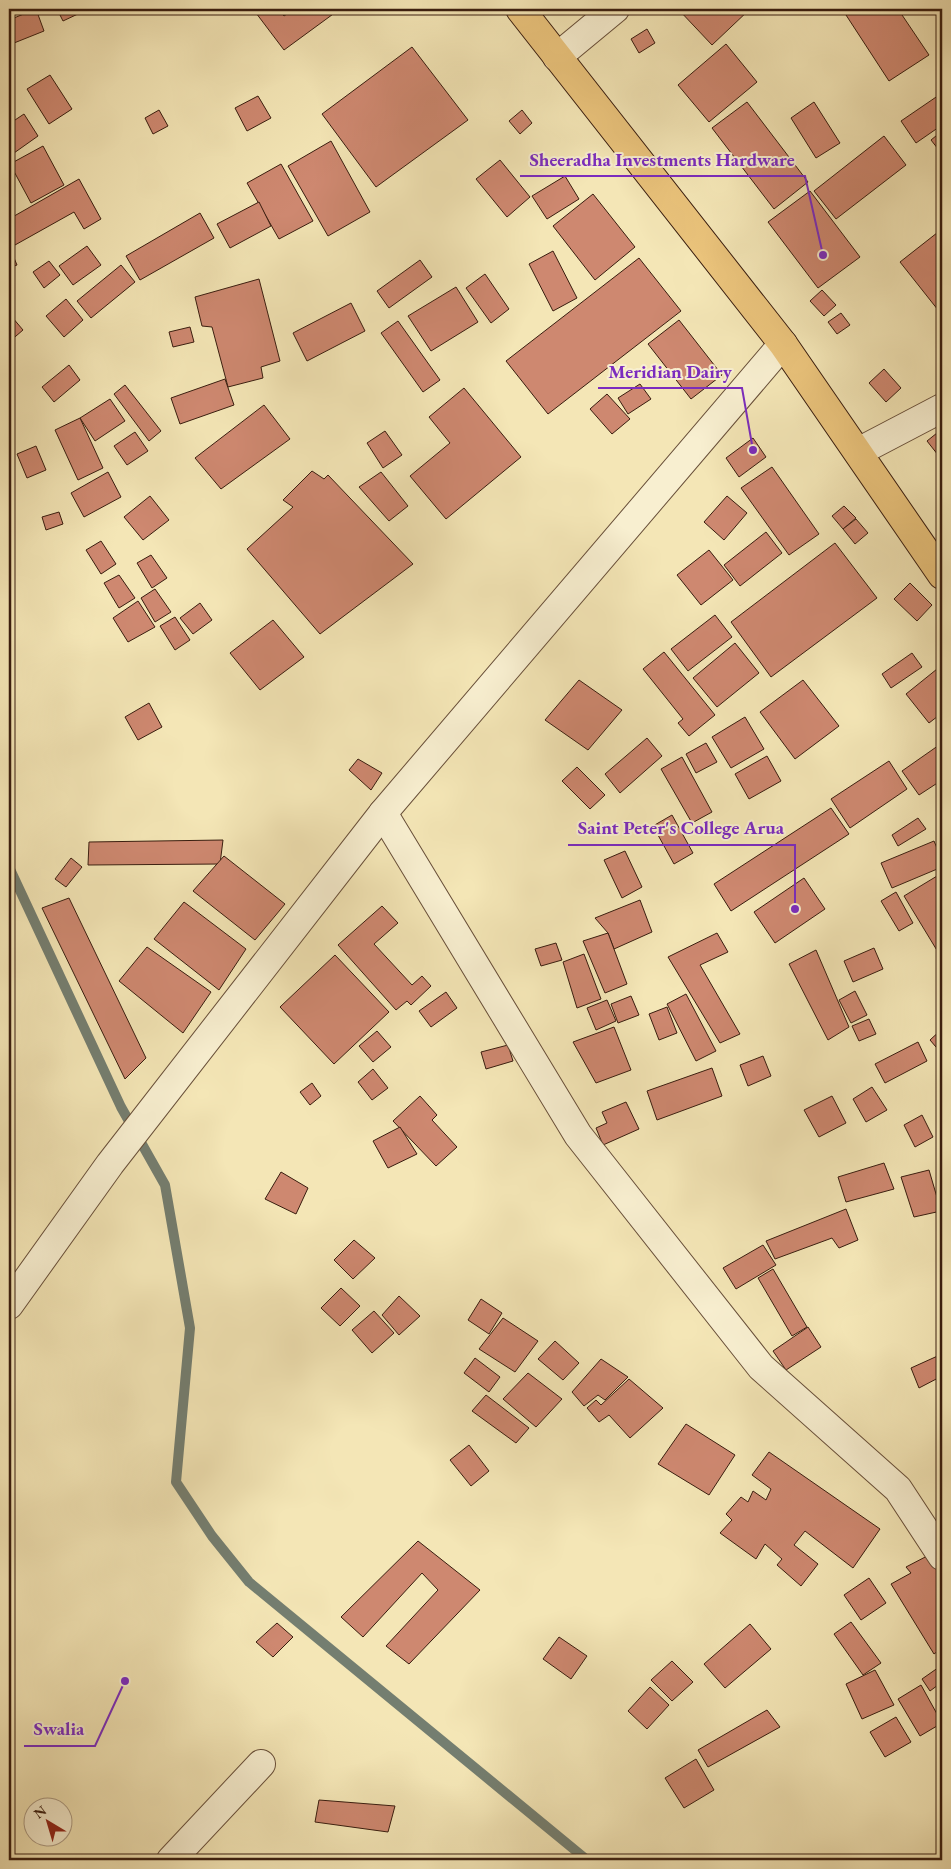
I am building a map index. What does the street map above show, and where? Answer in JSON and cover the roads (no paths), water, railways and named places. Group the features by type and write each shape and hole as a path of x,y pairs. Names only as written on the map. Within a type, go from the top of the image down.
{"main road":[{"path":"520,9 783,344 942,574"}],"street":[{"path":"557,57 615,9"},
{"path":"9,1304 148,1114 383,814 783,344"},
{"path":"858,452 942,408"},
{"path":"383,814 578,1135 761,1367 898,1488 942,1556"},
{"path":"171,1860 261,1764"}],"waterway":[{"path":"9,867 121,1107 165,1185 190,1328 176,1482 212,1536 249,1582 587,1860"}],"place":[{"name":"Sheeradha Investments Hardware","path":"823,255"},
{"name":"Meridian Dairy","path":"753,450"},
{"name":"Saint Peter's College Arua","path":"795,909"},
{"name":"Swalia","path":"125,1681"}]}
